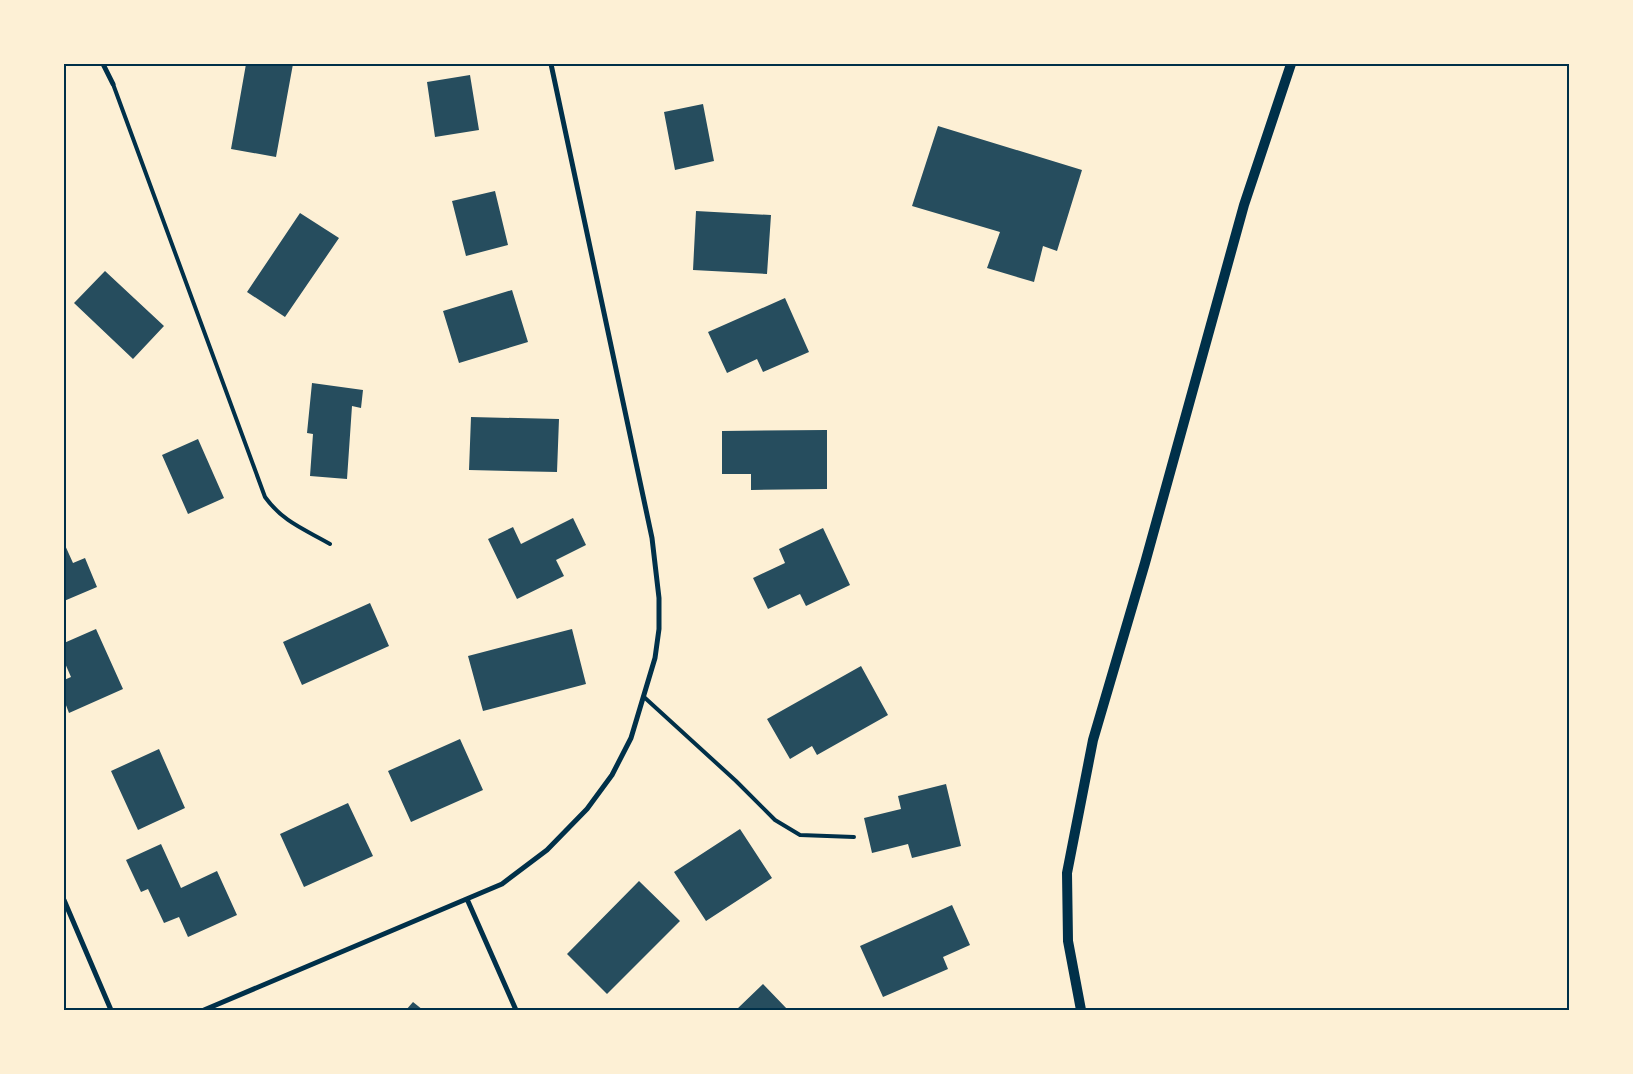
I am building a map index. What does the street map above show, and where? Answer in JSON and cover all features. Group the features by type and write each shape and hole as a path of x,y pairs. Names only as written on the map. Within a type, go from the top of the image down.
{"main road":[{"path":"1082,1010 1068,941 1067,873 1094,740 1244,205 1291,64"}],"street":[{"path":"103,64 113,84"},
{"path":"204,1010 502,884 547,850 587,809 612,775 632,738 655,658 659,629 659,598 652,538 551,64"},
{"path":"467,899 516,1010"},
{"path":"64,900 111,1010"}],"lane":[{"path":"113,84 266,497 275,510 287,520 330,544"},
{"path":"644,697 736,781 775,820 800,835 854,836"}],"building":[{"path":"246,64 293,64 276,157 231,149"},
{"path":"470,75 479,130 435,137 427,82"},
{"path":"703,104 714,161 675,170 664,112"},
{"path":"938,126 1082,170 1057,251 1043,246 1034,282 987,268 1000,232 912,206"},
{"path":"495,191 508,245 466,256 452,201"},
{"path":"696,211 771,215 767,274 693,270"},
{"path":"300,213 339,238 285,317 247,292"},
{"path":"105,271 164,326 133,359 74,303"},
{"path":"512,290 528,342 459,363 443,311"},
{"path":"785,298 809,352 763,372 757,359 727,373 708,332"},
{"path":"312,383 363,390 361,408 352,406 347,479 310,476 313,434 307,433"},
{"path":"471,417 559,419 557,472 469,470"},
{"path":"827,430 827,489 751,490 751,474 722,474 722,431"},
{"path":"198,439 224,498 188,514 162,455"},
{"path":"573,518 586,545 556,560 564,576 517,599 488,539 513,527 521,544"},
{"path":"823,528 850,585 806,606 800,594 768,609 753,578 785,563 779,549"},
{"path":"64,543 73,563 85,558 97,587 64,601"},
{"path":"370,603 389,646 302,685 283,642"},
{"path":"96,629 123,689 69,713 64,700 64,680 71,677 64,661 64,643"},
{"path":"572,629 586,684 483,711 468,656"},
{"path":"861,666 888,715 817,755 812,746 790,759 767,719"},
{"path":"460,739 483,790 411,822 388,771"},
{"path":"159,749 185,808 138,830 111,771"},
{"path":"946,784 961,846 912,858 908,844 872,853 864,818 901,809 898,796"},
{"path":"348,803 373,856 304,887 280,834"},
{"path":"740,829 772,878 706,921 674,872"},
{"path":"161,844 181,888 217,871 237,915 188,937 179,917 164,923 148,889 141,892 126,860"},
{"path":"639,881 680,921 607,994 567,954"},
{"path":"952,905 970,945 943,957 948,969 883,997 860,946"},
{"path":"763,984 788,1010 736,1010"},
{"path":"413,1002 423,1010 406,1010"}]}
